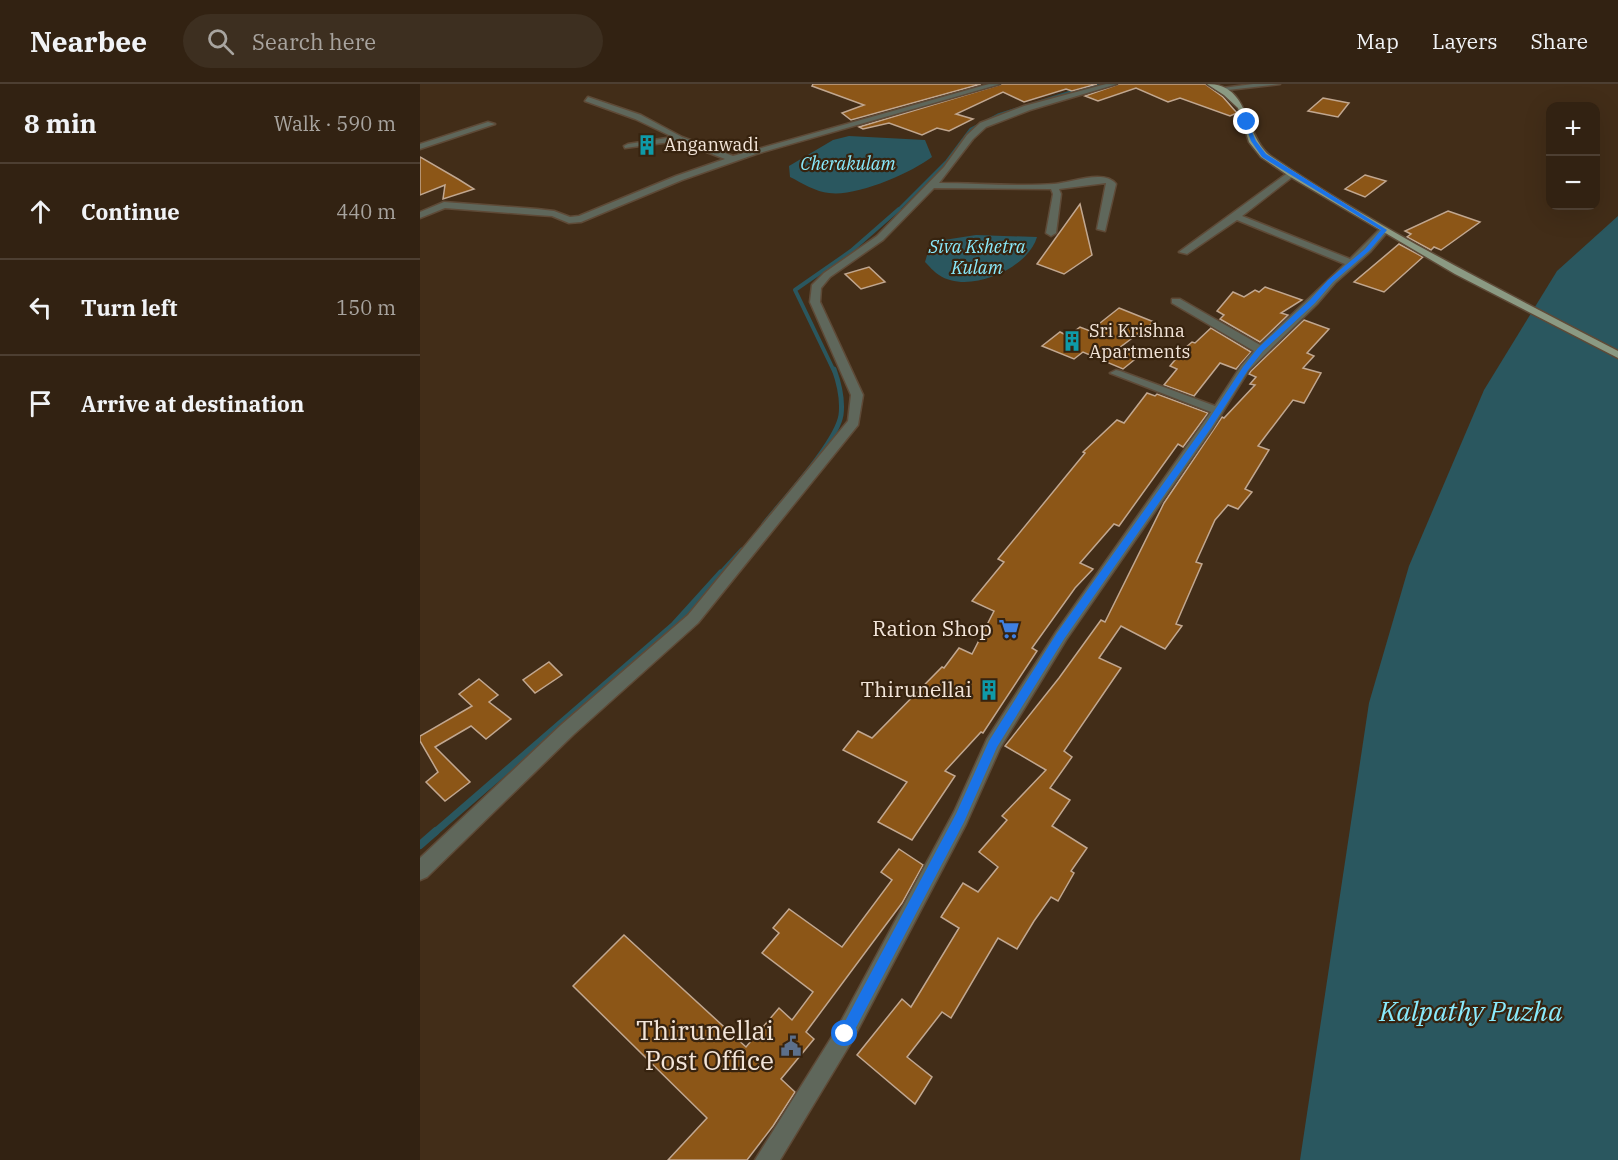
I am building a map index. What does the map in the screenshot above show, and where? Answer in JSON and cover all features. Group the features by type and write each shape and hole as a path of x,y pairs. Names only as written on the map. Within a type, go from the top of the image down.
{"main road":[{"path":"1210,84 1227,93 1241,107 1253,141 1264,155 1292,174 1458,272 1618,355"}],"street":[{"path":"420,215 444,205 554,214 569,220 581,219 732,159 996,84"},
{"path":"420,871 567,730 693,619 854,422 857,395 815,302 816,287 827,275 880,238 931,185 970,137 983,125 1027,108 1114,84"},
{"path":"1219,89 1277,84"},
{"path":"588,99 638,117 679,139 732,159"},
{"path":"420,147 490,124"},
{"path":"628,146 679,139"},
{"path":"1184,252 1236,217 1292,174"},
{"path":"931,185 1054,187 1101,180 1109,181 1112,184 1102,230"},
{"path":"1051,233 1057,194 1054,187"},
{"path":"1236,217 1351,263"},
{"path":"768,1160 845,1034 960,818 993,744 1060,636 1218,411 1245,368 1261,350 1367,250 1384,230"},
{"path":"1176,301 1261,350"},
{"path":"1116,373 1218,411"}],"water":[{"name":"Cherakulam","path":"849,136 925,140 932,157 911,170 868,188 840,193 819,191 790,177 789,166 833,140"},
{"name":"Kalpathy Puzha","path":"1618,216 1618,1160 1300,1160 1369,703 1409,566 1484,390 1557,271"},
{"name":"Siva Kshetra Kulam","path":"976,235 1037,237 1031,249 1022,259 996,276 980,280 965,282 951,280 937,274 925,262 931,242"}],"building":[{"path":"813,84 981,84 851,120 842,113 864,105 812,86"},
{"path":"1002,84 1097,84 1072,91 1066,89 1024,102 1003,92 956,114 973,119 949,131 937,128 922,135 889,123 863,129 859,127"},
{"path":"1119,84 1205,84 1223,97 1237,113 1230,116 1180,98 1168,102 1136,88 1098,101 1085,96"},
{"path":"1323,98 1349,103 1338,117 1308,111"},
{"path":"420,157 474,189 443,199 445,185 420,195"},
{"path":"1365,175 1386,181 1365,197 1345,189"},
{"path":"1080,204 1092,255 1064,274 1037,264"},
{"path":"1448,211 1480,222 1441,250 1434,247 1431,250 1407,237 1411,234 1405,231"},
{"path":"1399,244 1423,257 1384,292 1354,282"},
{"path":"869,267 885,282 861,289 845,274"},
{"path":"1265,287 1302,300 1281,313 1288,315 1260,342 1220,319 1224,315 1217,311 1233,292 1244,297 1255,290 1259,292"},
{"path":"1119,308 1154,322 1119,348 1139,356 1123,369 1083,352 1074,359 1042,346 1060,332 1068,336 1080,327 1090,331"},
{"path":"1304,320 1329,329 1307,353 1314,356 1303,368 1321,373 1304,403 1293,400 1258,446 1269,450 1245,489 1252,492 1238,509 1228,505 1215,520 1196,562 1202,564 1176,624 1182,626 1165,649 1121,626 1099,658 1121,668 1064,751 1072,757 1050,788 1070,800 1052,826 1087,848 1071,871 1074,873 1058,901 1051,897 1017,949 998,938 951,1018 942,1012 907,1057 932,1077 915,1104 857,1055 902,999 911,1007 959,928 941,917 963,883 978,892 998,867 979,852 1007,820 1002,816 1046,770 1005,746 1101,620 1105,622 1164,503 1222,417 1224,418 1255,385 1250,384 1256,377 1249,374 1251,371"},
{"path":"1211,328 1251,352 1236,369 1220,363 1194,396 1164,385 1177,369 1170,366 1184,349 1192,342 1195,343"},
{"path":"1147,393 1155,396 1157,394 1208,413 1183,447 1178,444 1119,526 1114,524 1080,563 1093,569 1075,588 1032,648 1037,651 983,733 981,732 945,771 955,776 912,840 878,822 907,782 843,750 858,731 872,738 942,667 944,668 959,648 972,654 994,611 972,601 1004,562 998,559 1085,453 1083,452 1117,420 1124,423"},
{"path":"549,662 562,675 535,693 523,680"},
{"path":"479,679 498,695 489,702 511,719 486,739 471,726 435,747 470,782 445,801 426,782 438,772 420,741 420,736 472,706 459,694"},
{"path":"899,849 923,865 902,903 806,1032 814,1039 781,1079 795,1092 773,1126 747,1160 668,1160 707,1118 573,986 624,935 746,1047 779,1008 792,1020 813,992 762,953 779,933 773,928 789,909 842,947 892,880 881,872"}],"waterway":[{"path":"899,209 947,161 971,129 998,115 1080,89 1104,84"},
{"path":"834,371 795,290 851,251 899,209"},
{"path":"764,524 820,455 837,426 841,415 841,403 834,369"},
{"path":"720,574 742,550"},
{"path":"434,833 673,626 721,573"},
{"path":"420,845 436,831"}],"place":[{"name":"Anganwadi","path":"647,145"},
{"name":"Sri Krishna Apartments","path":"1072,341"},
{"name":"Ration Shop","path":"1009,629"},
{"name":"Thirunellai","path":"989,690"},
{"name":"Thirunellai Post Office","path":"791,1046"}],"route":[{"path":"845,1034 960,818 993,744 1060,636 1208,426 1245,368 1331,281 1367,250 1384,230 1264,155 1253,141 1247,122"}]}
